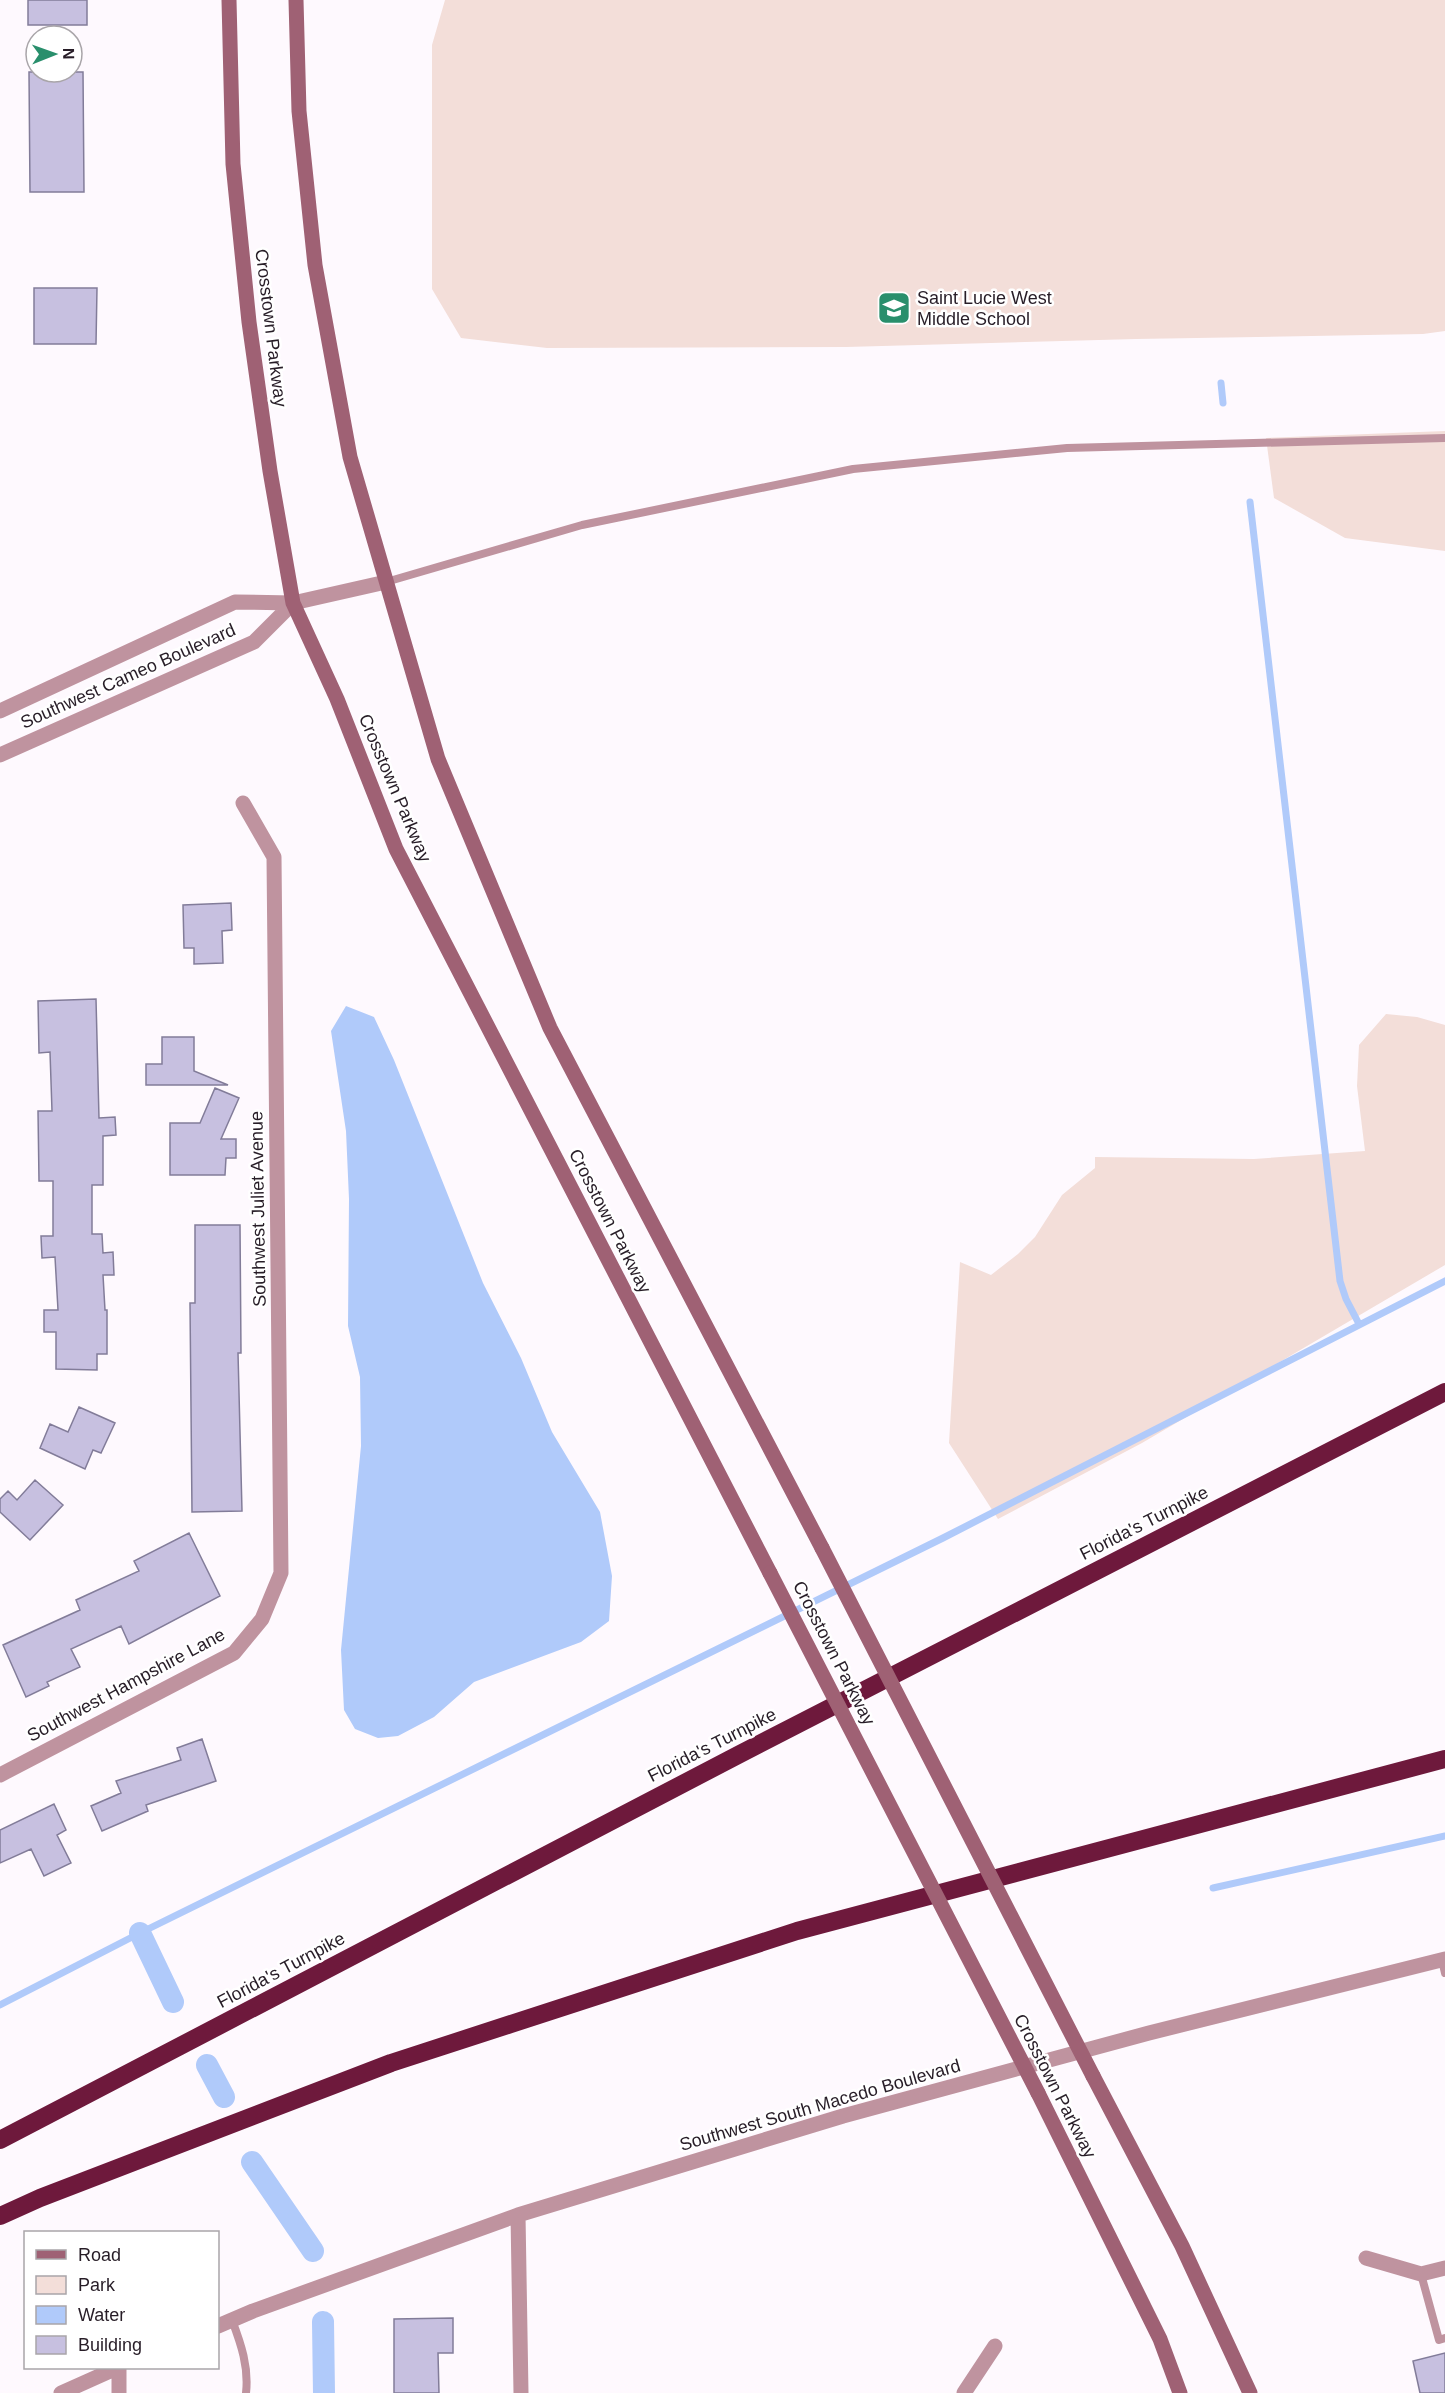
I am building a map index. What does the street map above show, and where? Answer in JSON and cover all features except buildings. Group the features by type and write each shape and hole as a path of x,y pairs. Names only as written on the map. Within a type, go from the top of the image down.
{"highway":[{"name":"Florida's Turnpike","path":"0,2140 740,1754 1445,1392"},
{"path":"0,2216 40,2198 391,2063 797,1931 1445,1759"}],"main road":[{"name":"Crosstown Parkway","path":"229,0 233,164 246,288 270,471 293,603 337,699 396,849 1038,2093 1160,2339 1180,2393"},
{"name":"Crosstown Parkway","path":"296,0 299,111 315,265 350,457 438,759 550,1028 822,1548 1182,2246 1250,2393"}],"street":[{"name":"Southwest Cameo Boulevard","path":"0,711 235,602 293,603 386,582"},
{"name":"Southwest Cameo Boulevard","path":"0,755 254,642 293,603"},
{"name":"Southwest Juliet Avenue","path":"243,803 274,857 281,1573 262,1619"},
{"name":"Southwest Hampshire Lane","path":"0,1775 234,1653 262,1619"},
{"name":"Southwest South Macedo Boulevard","path":"219,2326 518,2216 843,2116 1149,2033 1444,1964"},
{"path":"518,2216 521,2393"},
{"path":"1366,2258 1421,2274 1445,2268"},
{"path":"964,2393 995,2346"},
{"path":"61,2393 114,2369"},
{"path":"118,2369 119,2393"}],"lane":[{"path":"386,582 582,525 854,469 1068,448 1445,438"},
{"path":"1421,2274 1439,2340 1445,2338"},
{"path":"232,2320 243,2352 248,2380 246,2393"}],"green space":[{"name":"Saint Lucie West Middle School","path":"445,0 1445,0 1445,331 1423,334 846,347 547,348 461,338 432,289 432,45"},
{"path":"1445,431 1445,551 1345,538 1274,498 1266,438"},
{"path":"1386,1014 1417,1017 1445,1025 1445,1265 1142,1443 998,1519 949,1443 960,1262 991,1275 1018,1254 1035,1237 1062,1195 1095,1168 1095,1157 1254,1159 1365,1151 1357,1086 1359,1045"}],"water":[{"path":"346,1006 374,1017 394,1060 483,1283 521,1358 552,1432 600,1512 612,1576 609,1621 581,1642 474,1682 434,1717 398,1736 378,1738 355,1729 344,1710 341,1650 361,1446 360,1377 348,1326 349,1199 346,1131 331,1031"}],"waterway":[{"path":"1221,383 1223,403"},
{"path":"1250,502 1340,1281 1359,1324"},
{"path":"0,2005 140,1933 943,1538 1445,1281"},
{"path":"1213,1888 1445,1836"},
{"path":"140,1933 173,2002"},
{"path":"207,2065 224,2097"},
{"path":"252,2162 313,2251"},
{"path":"323,2322 324,2393"}],"place":[{"name":"Saint Lucie West Middle School","path":"894,308"}]}
